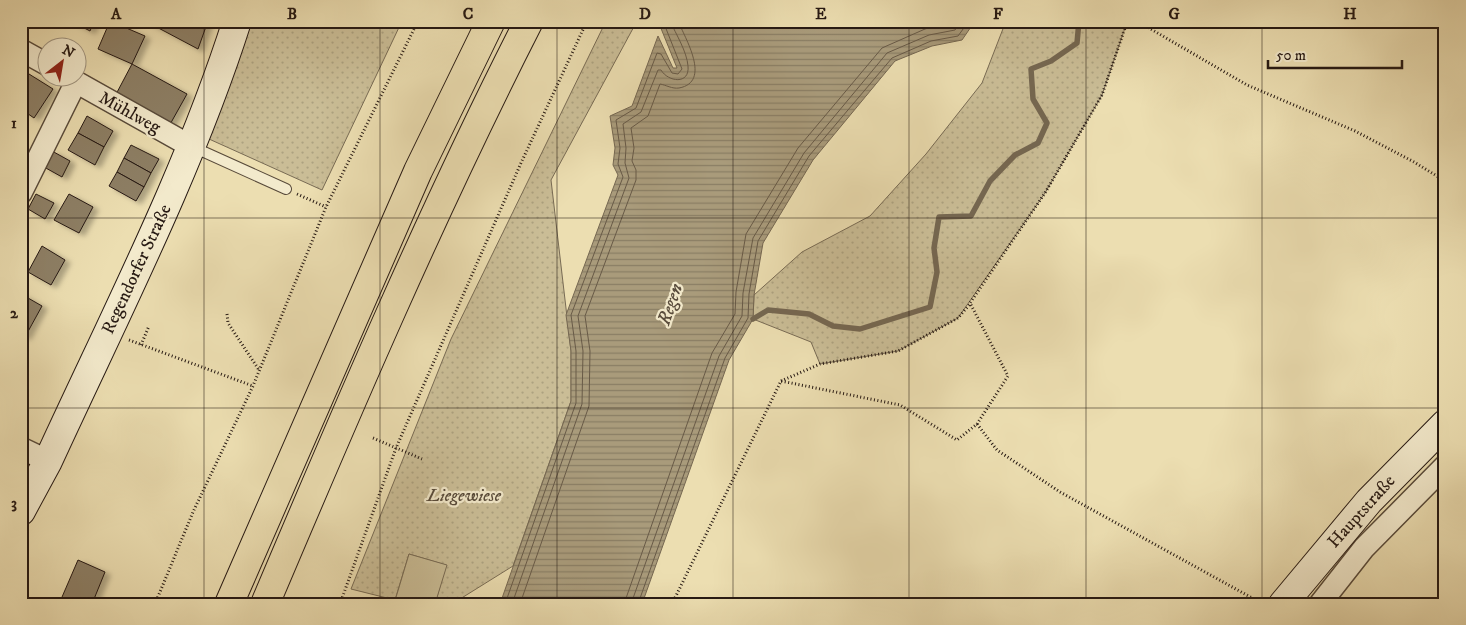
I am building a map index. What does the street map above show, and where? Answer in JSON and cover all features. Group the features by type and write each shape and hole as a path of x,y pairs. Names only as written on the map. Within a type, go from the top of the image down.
{"highway":[{"path":"229,604 418,171 491,21"},
{"path":"265,604 414,259 491,96 529,21"}],"street":[{"name":"Regendorfer Straße","path":"21,511 48,461 192,147 221,72 237,21"},
{"path":"21,50 38,59"},
{"path":"21,193 68,88"},
{"name":"Mühlweg","path":"86,88 192,147"},
{"name":"Hauptstraße","path":"1283,604 1369,501 1445,424"},
{"path":"21,448 48,461"},
{"name":"Hauptstraße","path":"1320,604 1364,548 1445,466"}],"lane":[{"path":"192,147 286,189"}],"path":[{"path":"154,604 190,520 253,386 326,207 418,21"},
{"path":"340,604 396,448 521,164 587,21"},
{"path":"672,604 781,381 820,364 898,351 958,318 970,303 1045,193 1102,95 1125,28 1123,21"},
{"path":"1125,28 1143,22 1247,85 1355,131 1414,162 1445,181"},
{"path":"286,189 326,207"},
{"path":"781,381 900,405 957,440 977,424 1008,376 970,303"},
{"path":"227,314 228,323 259,370"},
{"path":"141,345 149,326"},
{"path":"108,330 141,345 253,386"},
{"path":"977,424 997,450 1060,492 1263,604"},
{"path":"373,438 422,459"}],"green space":[{"path":"251,21 402,21 322,190 209,139"},
{"name":"Liegewiese","path":"606,21 637,21 551,180 571,351 571,401 513,566 452,604 435,604 446,565 409,554 395,600 351,589 451,339"},
{"path":"1006,21 1123,21 1125,28 1102,95 1045,193 958,318 898,351 820,364 811,342 753,319 754,295 802,252 870,216 926,154 982,83"},
{"path":"409,554 447,565 435,604 394,604"}],"water":[{"name":"Regen","path":"658,21 975,21 962,40 932,46 895,61 813,160 763,243 754,295 753,319 729,360 642,604 500,604 571,401 571,351 566,315 618,175 613,165 615,148 610,116 632,106 658,36 673,68 677,68"}],"building":[{"path":"71,21 94,21 90,31"},
{"path":"110,21 145,36 132,64 98,49"},
{"path":"149,21 208,21 198,49 149,23"},
{"path":"132,64 187,94 168,128 114,98"},
{"path":"29,74 38,80 38,88 53,89 34,118 21,109 21,85"},
{"path":"87,116 113,131 104,147 78,133"},
{"path":"78,133 104,147 95,165 68,150"},
{"path":"131,145 159,159 151,173 124,158"},
{"path":"52,151 70,161 62,177 44,167"},
{"path":"124,158 151,173 144,187 117,172"},
{"path":"117,172 144,187 136,201 109,186"},
{"path":"36,194 54,203 45,219 28,209"},
{"path":"69,194 93,207 79,233 54,220"},
{"path":"42,246 65,260 51,285 28,272"},
{"path":"21,294 42,306 25,337 21,335"},
{"path":"78,560 105,572 92,604 59,604"}],"waterway":[{"path":"753,319 768,310 809,314 833,326 860,329 930,307 937,272 934,248 939,217 971,216 990,181 1015,155 1038,143 1047,123 1033,99 1031,69 1051,61 1077,43 1079,21"}]}
